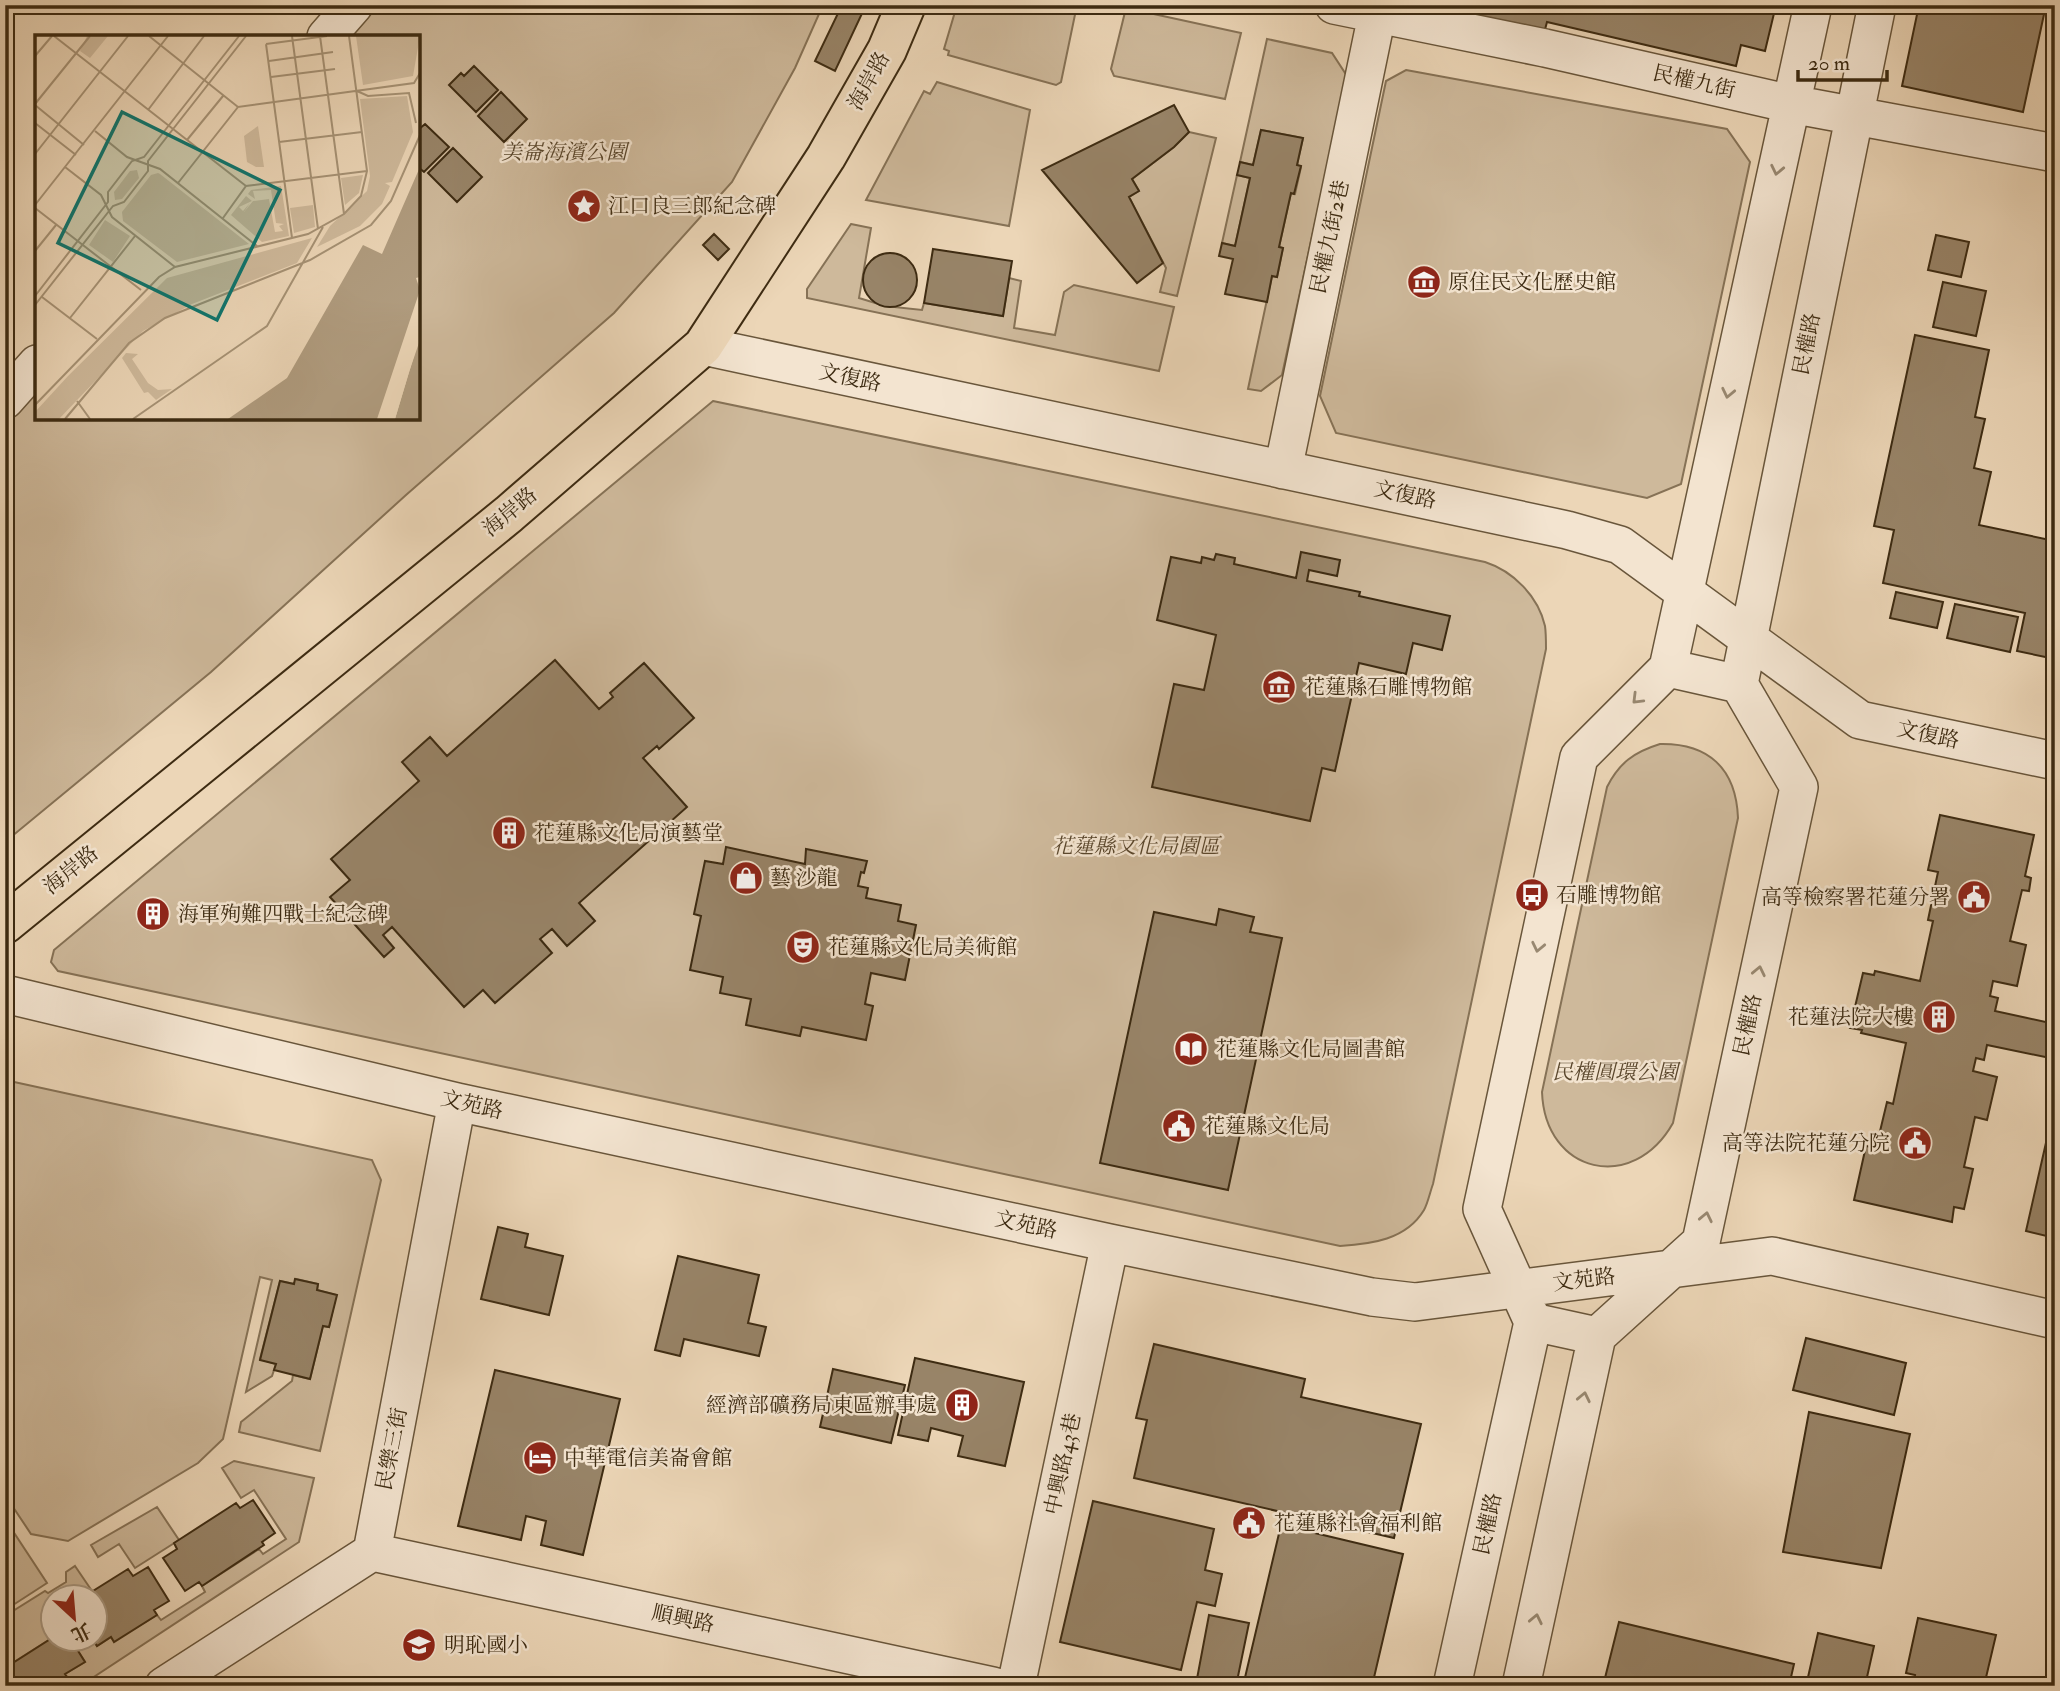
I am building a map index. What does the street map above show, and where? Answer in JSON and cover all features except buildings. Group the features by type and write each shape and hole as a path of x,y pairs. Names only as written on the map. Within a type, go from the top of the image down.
{"main road":[{"name":"海岸路","path":"5,924 509,514 703,346 826,158 887,50 906,5"}],"street":[{"path":"328,35 354,5"},
{"name":"民權九街","path":"1334,5 1378,10 1791,104 2055,153"},
{"path":"1521,1686 1597,1336 1533,1322 1482,1209 1579,757 1668,668 1813,5"},
{"name":"民權路","path":"1597,1336 1701,1242 1799,787 1739,684 1877,5"},
{"name":"民權九街2巷","path":"1283,470 1378,10"},
{"name":"文復路","path":"703,346 1567,530 1620,545 1860,720 2055,761"},
{"path":"5,400 35,366"},
{"path":"1668,668 1739,684"},
{"name":"文苑路","path":"5,994 457,1102 1372,1297 1415,1302 1772,1256 2055,1320"},
{"name":"民樂三街","path":"372,1552 457,1102"},
{"name":"中興路43巷","path":"1016,1686 1110,1243"},
{"name":"民權路","path":"1452,1686 1533,1322"},
{"path":"164,1686 372,1552"},
{"name":"順興路","path":"372,1552 993,1686"}],"green space":[{"name":"美崙海濱公園","path":"363,5 823,5 795,68 732,182 614,313 406,495 211,672 5,842 5,408 35,376 35,420 420,420 420,35 340,35"},
{"path":"957,5 1077,5 1061,82 1056,85 948,55 949,51 944,49"},
{"path":"1126,8 1241,33 1225,99 1114,76 1111,69"},
{"path":"1267,39 1332,53 1347,76 1282,375 1261,391 1248,389 1272,276 1277,277 1283,248 1279,247 1291,193 1295,194 1301,167 1297,165 1303,138 1261,130 1253,165 1240,162"},
{"path":"1406,70 1727,129 1750,162 1681,484 1647,498 1336,433 1320,396 1386,81"},
{"path":"937,82 1030,110 1009,226 866,200 924,91 930,94"},
{"path":"1189,132 1216,138 1177,296 1160,292 1166,268 1129,197 1139,191 1132,179"},
{"path":"1237,175 1250,178 1235,246 1222,243"},
{"path":"851,224 871,228 859,298 885,306 922,310 924,303 1003,316 1009,278 1021,281 1014,328 1055,335 1064,292 1074,285 1174,307 1159,371 807,298 807,289"},
{"name":"花蓮縣文化局園區","path":"713,401 1485,562 1505,572 1523,586 1542,615 1546,649 1433,1184 1424,1210 1408,1228 1375,1242 1340,1246 58,971 51,962 54,950"},
{"name":"民權圓環公園","path":"1660,744 1692,748 1716,762 1732,785 1738,818 1673,1123 1656,1145 1636,1160 1615,1166 1594,1165 1574,1157 1558,1141 1547,1120 1542,1092 1607,787 1628,760"},
{"path":"5,1080 372,1160 381,1180 320,1451 239,1432 241,1422 292,1381 293,1375 310,1379 323,1326 329,1327 336,1295 317,1290 318,1284 296,1279 294,1284 280,1281 260,1359 276,1364 272,1376 246,1392 272,1280 260,1277 223,1439 198,1463 68,1541 31,1534 5,1495"},
{"path":"234,1461 314,1478 299,1542 80,1686 73,1686 65,1674 85,1662 78,1652 108,1652 108,1639 111,1637 114,1641 157,1615 161,1620 205,1592 202,1586 259,1549 263,1554 286,1539 254,1490 241,1498 222,1468"},
{"path":"157,1507 179,1540 135,1568 119,1544 98,1557 91,1545"},
{"path":"5,1519 46,1582 38,1582 38,1589 10,1607 5,1600"},
{"path":"75,1566 86,1582 66,1582 66,1572"},
{"path":"38,1595 38,1647 14,1662 5,1648 5,1616"}],"place":[{"name":"江口良三郎紀念碑","path":"584,206"},
{"name":"原住民文化歷史館","path":"1424,282"},
{"name":"花蓮縣石雕博物館","path":"1279,687"},
{"name":"花蓮縣文化局演藝堂","path":"509,833"},
{"name":"藝 沙龍","path":"746,878"},
{"name":"石雕博物館","path":"1532,895"},
{"name":"高等檢察署花蓮分署","path":"1974,897"},
{"name":"海軍殉難四戰士紀念碑","path":"153,914"},
{"name":"花蓮縣文化局美術館","path":"803,947"},
{"name":"花蓮法院大樓","path":"1939,1017"},
{"name":"花蓮縣文化局圖書館","path":"1191,1049"},
{"name":"花蓮縣文化局","path":"1179,1126"},
{"name":"高等法院花蓮分院","path":"1915,1143"},
{"name":"經濟部礦務局東區辦事處","path":"962,1405"},
{"name":"中華電信美崙會館","path":"540,1458"},
{"name":"花蓮縣社會福利館","path":"1249,1523"},
{"name":"明恥國小","path":"419,1645"}]}
